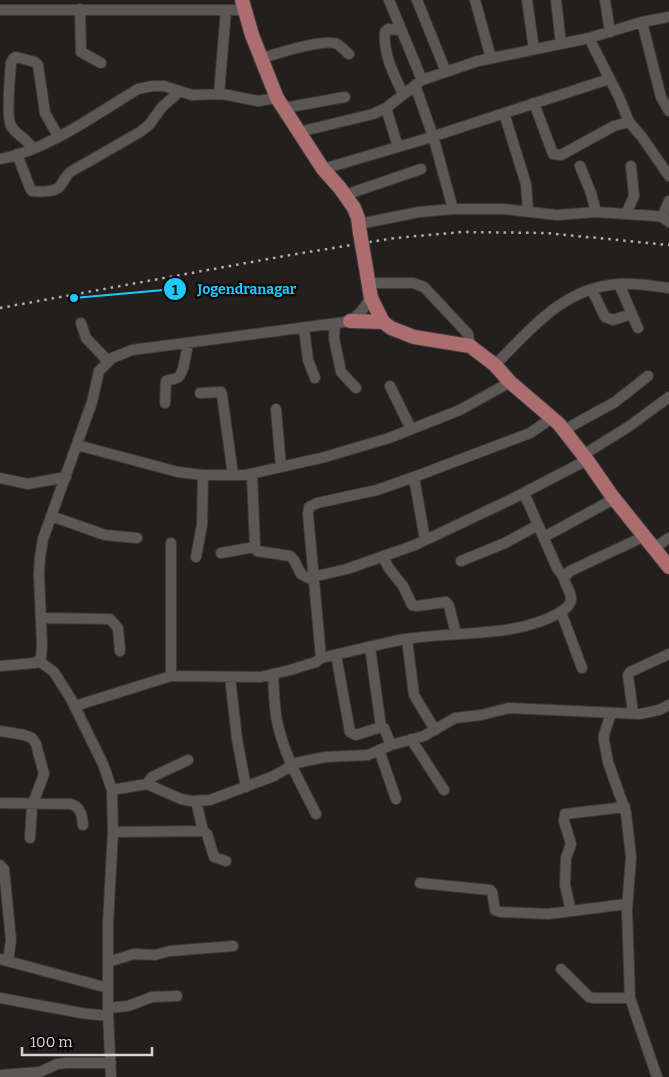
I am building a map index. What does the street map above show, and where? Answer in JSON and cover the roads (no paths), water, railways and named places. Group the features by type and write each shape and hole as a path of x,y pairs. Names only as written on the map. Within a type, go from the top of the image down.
{"main road":[{"path":"244,5 252,34 280,103 323,169 354,208 360,228 371,298 383,322 414,337 470,346 494,365 510,382 564,430 614,499 669,567"},
{"path":"350,321 383,322"}],"street":[{"path":"389,0 418,83 453,209"},
{"path":"417,0 446,72"},
{"path":"475,0 491,58"},
{"path":"527,0 534,49"},
{"path":"556,0 560,44"},
{"path":"605,0 610,32"},
{"path":"0,10 14,5 67,5 80,9 96,5 157,5 226,10 244,5"},
{"path":"80,9 81,52 101,63"},
{"path":"219,94 226,10"},
{"path":"299,132 364,117 386,108 418,83 478,60 589,38 642,22 669,17"},
{"path":"642,22 661,97 669,111"},
{"path":"401,30 388,29 384,36 387,57 403,94"},
{"path":"589,38 619,96 629,122 642,137 669,176"},
{"path":"262,58 283,51 329,42 338,44 349,54"},
{"path":"32,148 28,140 14,129 9,120 11,63 16,57 35,62 38,65 45,113 58,136"},
{"path":"323,169 433,136 609,79"},
{"path":"0,159 17,154 58,136 138,89 152,86 164,86 192,94 219,94 280,103 345,97"},
{"path":"17,154 32,191 58,188 72,171 149,125 162,107 180,91"},
{"path":"534,103 553,154 557,155 567,153 614,126 629,122"},
{"path":"386,108 398,147"},
{"path":"504,113 526,184 528,211"},
{"path":"580,166 592,193 596,212"},
{"path":"626,214 634,196 631,166"},
{"path":"345,195 420,169"},
{"path":"360,228 418,212 453,209 504,209 562,215 596,212 665,220 669,202"},
{"path":"369,283 413,283 424,287 468,334 470,346"},
{"path":"494,365 555,306 574,296 619,284 669,288"},
{"path":"619,284 638,328"},
{"path":"592,290 602,314 609,320 632,314"},
{"path":"0,666 35,663 42,656 40,556 43,539 92,402 98,371 108,361 132,350 350,321 363,310 371,298"},
{"path":"81,323 86,338 108,361"},
{"path":"335,324 334,338 341,372 356,388"},
{"path":"304,328 309,365 314,378"},
{"path":"165,403 166,381 176,378 182,373 188,344"},
{"path":"564,430 615,402 648,376"},
{"path":"77,445 178,472 203,475 252,474 325,457 389,438 460,410 510,382"},
{"path":"390,386 411,429"},
{"path":"200,393 221,392 233,475"},
{"path":"252,474 255,547 260,552 290,556 301,574 308,578 347,569 425,540 524,493 585,457 669,397"},
{"path":"276,409 281,467"},
{"path":"321,658 313,577 309,507 317,503 378,490 414,477 530,433 552,418"},
{"path":"196,557 202,526 203,475"},
{"path":"0,478 28,484 66,477"},
{"path":"414,477 425,540"},
{"path":"75,706 170,676 251,677 273,674 316,662 321,658 407,639 524,627 549,618 570,604 571,595 524,493"},
{"path":"544,537 614,499"},
{"path":"51,516 105,535 137,538"},
{"path":"461,560 505,543 538,525"},
{"path":"564,578 570,571 645,536"},
{"path":"654,548 669,538"},
{"path":"170,676 171,543"},
{"path":"221,553 255,547"},
{"path":"383,556 388,567 403,586 412,606 446,602 449,606 456,634"},
{"path":"560,612 582,668"},
{"path":"42,618 110,619 118,628 120,651"},
{"path":"407,639 414,695 435,730"},
{"path":"370,647 381,727 384,728 391,745"},
{"path":"633,714 628,675 630,672 669,654"},
{"path":"336,655 350,732 356,735 381,727"},
{"path":"39,661 54,672 75,706 103,764 112,790 113,832 108,922 108,1012 111,1077"},
{"path":"273,674 277,719 291,765 316,814"},
{"path":"230,677 237,739 246,787"},
{"path":"112,790 147,784 181,799 196,801 215,798 246,787 274,776 291,765 325,757 362,756 391,745 424,736 455,718 514,708 633,714 652,712 669,705"},
{"path":"611,713 604,741 608,762 625,807 631,863 627,904 630,998 657,1077"},
{"path":"0,731 24,735 32,738 36,744 44,774 31,811 30,838"},
{"path":"411,740 444,790"},
{"path":"379,750 396,799"},
{"path":"147,784 152,777 188,760"},
{"path":"196,801 203,831 207,834 214,857 226,861"},
{"path":"0,803 33,802 75,805 81,814 83,825"},
{"path":"571,911 566,885 566,858 571,844 564,821 565,814 625,807"},
{"path":"113,832 203,831"},
{"path":"0,865 4,869 11,940 4,960 108,988"},
{"path":"420,883 490,890 495,910 498,912 548,914 627,904"},
{"path":"108,962 134,954 155,955 170,951 233,946"},
{"path":"561,969 589,996 594,998 630,998"},
{"path":"0,998 81,1014 108,1012 152,997 177,996"},
{"path":"0,1075 40,1072 57,1064 110,1063"}],"railway":[{"path":"0,308 290,255 395,238 462,232 546,233 669,245"}],"place":[{"name":"Jogendranagar","path":"74,298"}]}
